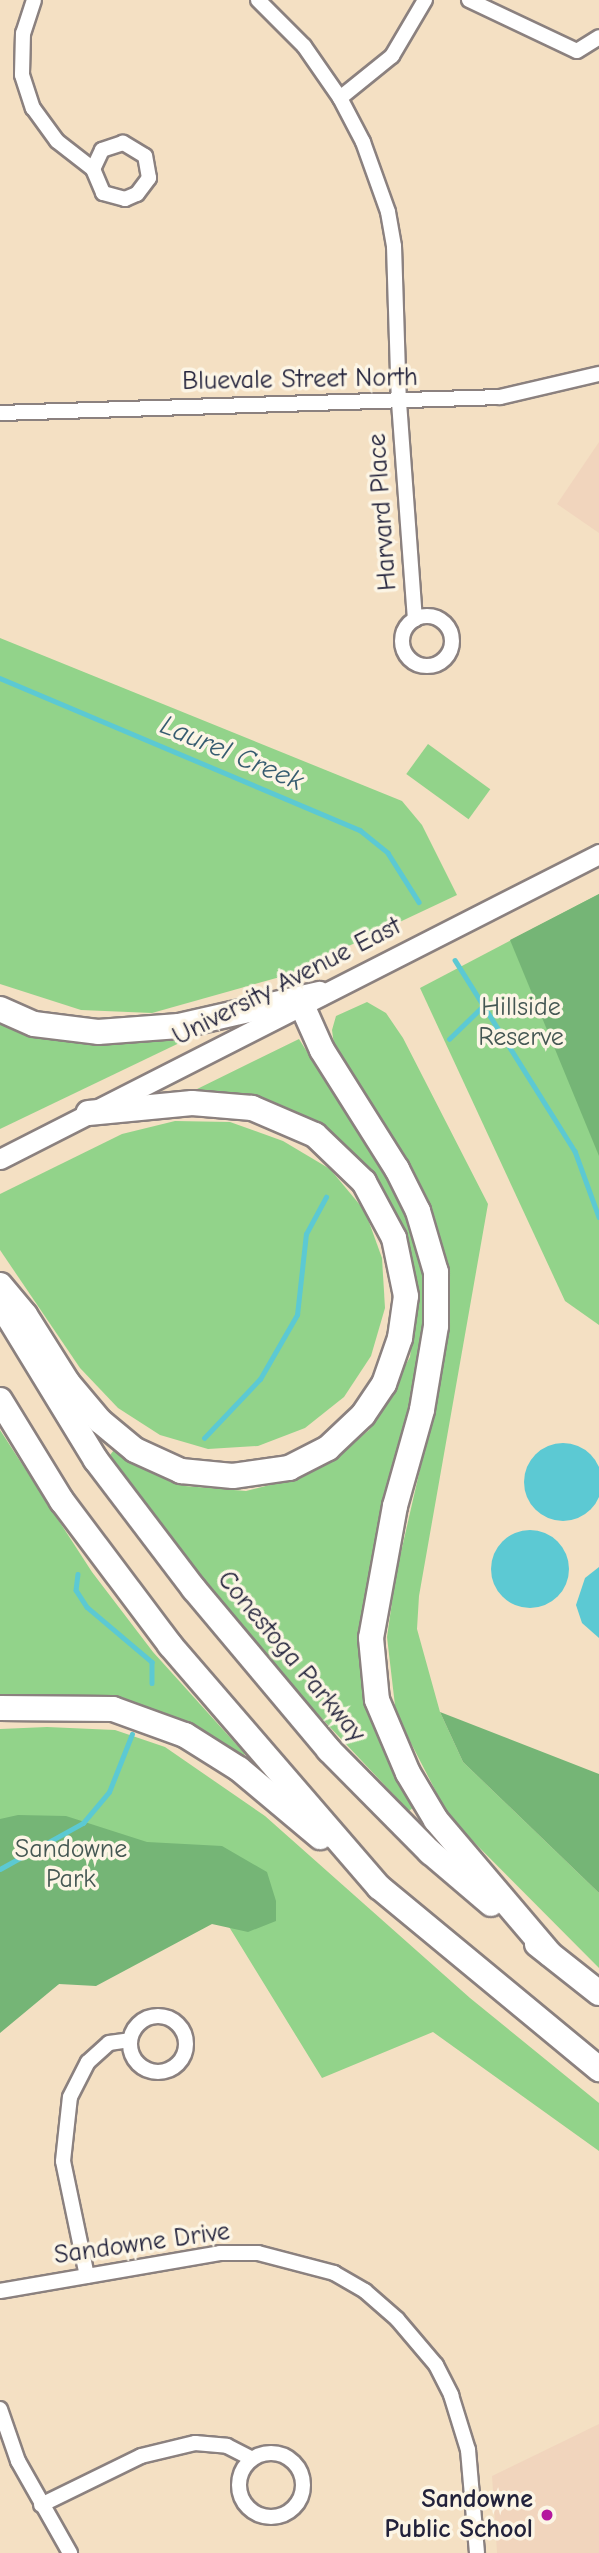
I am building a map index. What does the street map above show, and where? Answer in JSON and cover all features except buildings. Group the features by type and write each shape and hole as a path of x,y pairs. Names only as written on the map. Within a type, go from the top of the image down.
{"highway":[{"path":"0,1009 34,1024 98,1032 179,1026 310,999 322,1050 408,1190 436,1272 436,1326 422,1410 395,1506 371,1638 377,1700 408,1773 436,1820 548,1953"},
{"path":"0,1285 100,1421 135,1450 181,1471 233,1476 289,1468 328,1448 363,1415 384,1384 400,1338 406,1296 394,1238 364,1182 315,1135 252,1108 192,1103 88,1113"},
{"name":"Conestoga Parkway","path":"0,1303 96,1460 194,1589 329,1750 430,1852 599,1993"},
{"path":"0,1400 62,1501 170,1645 379,1887"},
{"path":"0,1708 113,1709 185,1735 239,1769 599,2069"}],"main road":[{"name":"University Avenue East","path":"0,1159 599,854"}],"street":[{"path":"34,0 23,33 23,61 33,108 57,141 93,169 97,185 115,199 137,194 149,178 145,156 123,142 102,150 93,169"},
{"name":"Harvard Place","path":"258,0 304,46 340,98 363,142 388,212 394,246 399,402 415,619"},
{"path":"340,98 392,56 425,0"},
{"path":"469,0 577,51 599,37"},
{"name":"Bluevale Street North","path":"0,413 500,397 599,374"},
{"path":"87,2276 63,2161 70,2097 88,2063 109,2043 131,2040 145,2020 162,2016 178,2024 187,2048 179,2063 155,2072 139,2065 131,2040"},
{"name":"Sandowne Drive","path":"0,2291 220,2253 258,2253 334,2273 365,2291 397,2319 428,2356 451,2395 468,2450 477,2553"},
{"path":"0,2409 41,2505 70,2553"},
{"path":"41,2505 141,2456 195,2443 227,2446 252,2459 279,2454 299,2470 302,2494 288,2512 274,2518 258,2515 244,2504 239,2480 252,2459"}],"shaded area":[{"path":"599,442 599,533 557,504"},
{"name":"Sandowne Public School","path":"599,2424 599,2553 497,2553 492,2476"}],"green space":[{"path":"0,638 402,801 422,825 457,895 287,975 152,1013 81,1010 0,984"},
{"path":"428,744 490,789 469,819 406,774"},
{"name":"Hillside Reserve","path":"599,894 599,1325 565,1301 420,988"},
{"path":"599,894 599,1156 510,940"},
{"path":"367,1002 386,1013 403,1038 488,1204 419,1596 417,1629 440,1712 463,1762 599,1893 599,1968 449,1817 396,1714 387,1637 396,1574 437,1395 450,1272 423,1193 334,1045 332,1030 336,1016"},
{"path":"0,1018 192,1030 196,1035 0,1129"},
{"path":"299,1039 412,1220 428,1274 426,1341 369,1710 389,1759 416,1805 409,1811 295,1690 200,1576 110,1455 114,1450 185,1486 246,1491 297,1478 333,1460 369,1430 410,1357 416,1300 409,1246 385,1198 360,1164 189,1093"},
{"path":"175,1121 230,1122 283,1141 330,1169 365,1211 382,1258 385,1308 371,1356 344,1397 305,1428 258,1446 208,1449 160,1435 118,1408 80,1368 0,1250 0,1194 122,1134"},
{"path":"0,1430 92,1572 153,1652 245,1754 240,1760 201,1733 142,1706 33,1696 0,1697"},
{"path":"440,1712 599,1774 599,1893 463,1762"},
{"name":"Sandowne Park","path":"47,1727 115,1730 165,1747 265,1816 470,1998 599,2103 599,2151 433,2032 322,2078 207,1891 0,2021 0,1729"},
{"name":"Sandowne Park","path":"18,1815 66,1816 147,1842 222,1846 267,1872 276,1901 276,1921 248,1932 212,1924 96,1986 59,1984 0,2033 0,1819"}],"water":[{"path":"563,1443 578,1446 591,1454 599,1467 602,1482 599,1497 591,1510 578,1518 563,1521 548,1518 535,1510 527,1497 524,1482 527,1467 535,1454 548,1446"},
{"path":"522,1530 538,1530 552,1536 563,1547 569,1561 569,1577 563,1591 552,1602 538,1608 522,1608 508,1602 497,1591 491,1577 491,1561 497,1547 508,1536"},
{"path":"599,1567 599,1638 582,1623 576,1605 585,1578"}],"waterway":[{"name":"Laurel Creek","path":"0,678 360,830 388,853 419,902"},
{"path":"455,960 575,1151 599,1217"},
{"path":"449,1039 483,1006"},
{"path":"204,1438 260,1379 297,1315 306,1234 326,1197"},
{"path":"78,1574 76,1590 87,1607 152,1662 152,1683"},
{"path":"0,1869 83,1823 109,1792 132,1734"}],"place":[{"name":"Sandowne Public School","path":"547,2515"}]}
